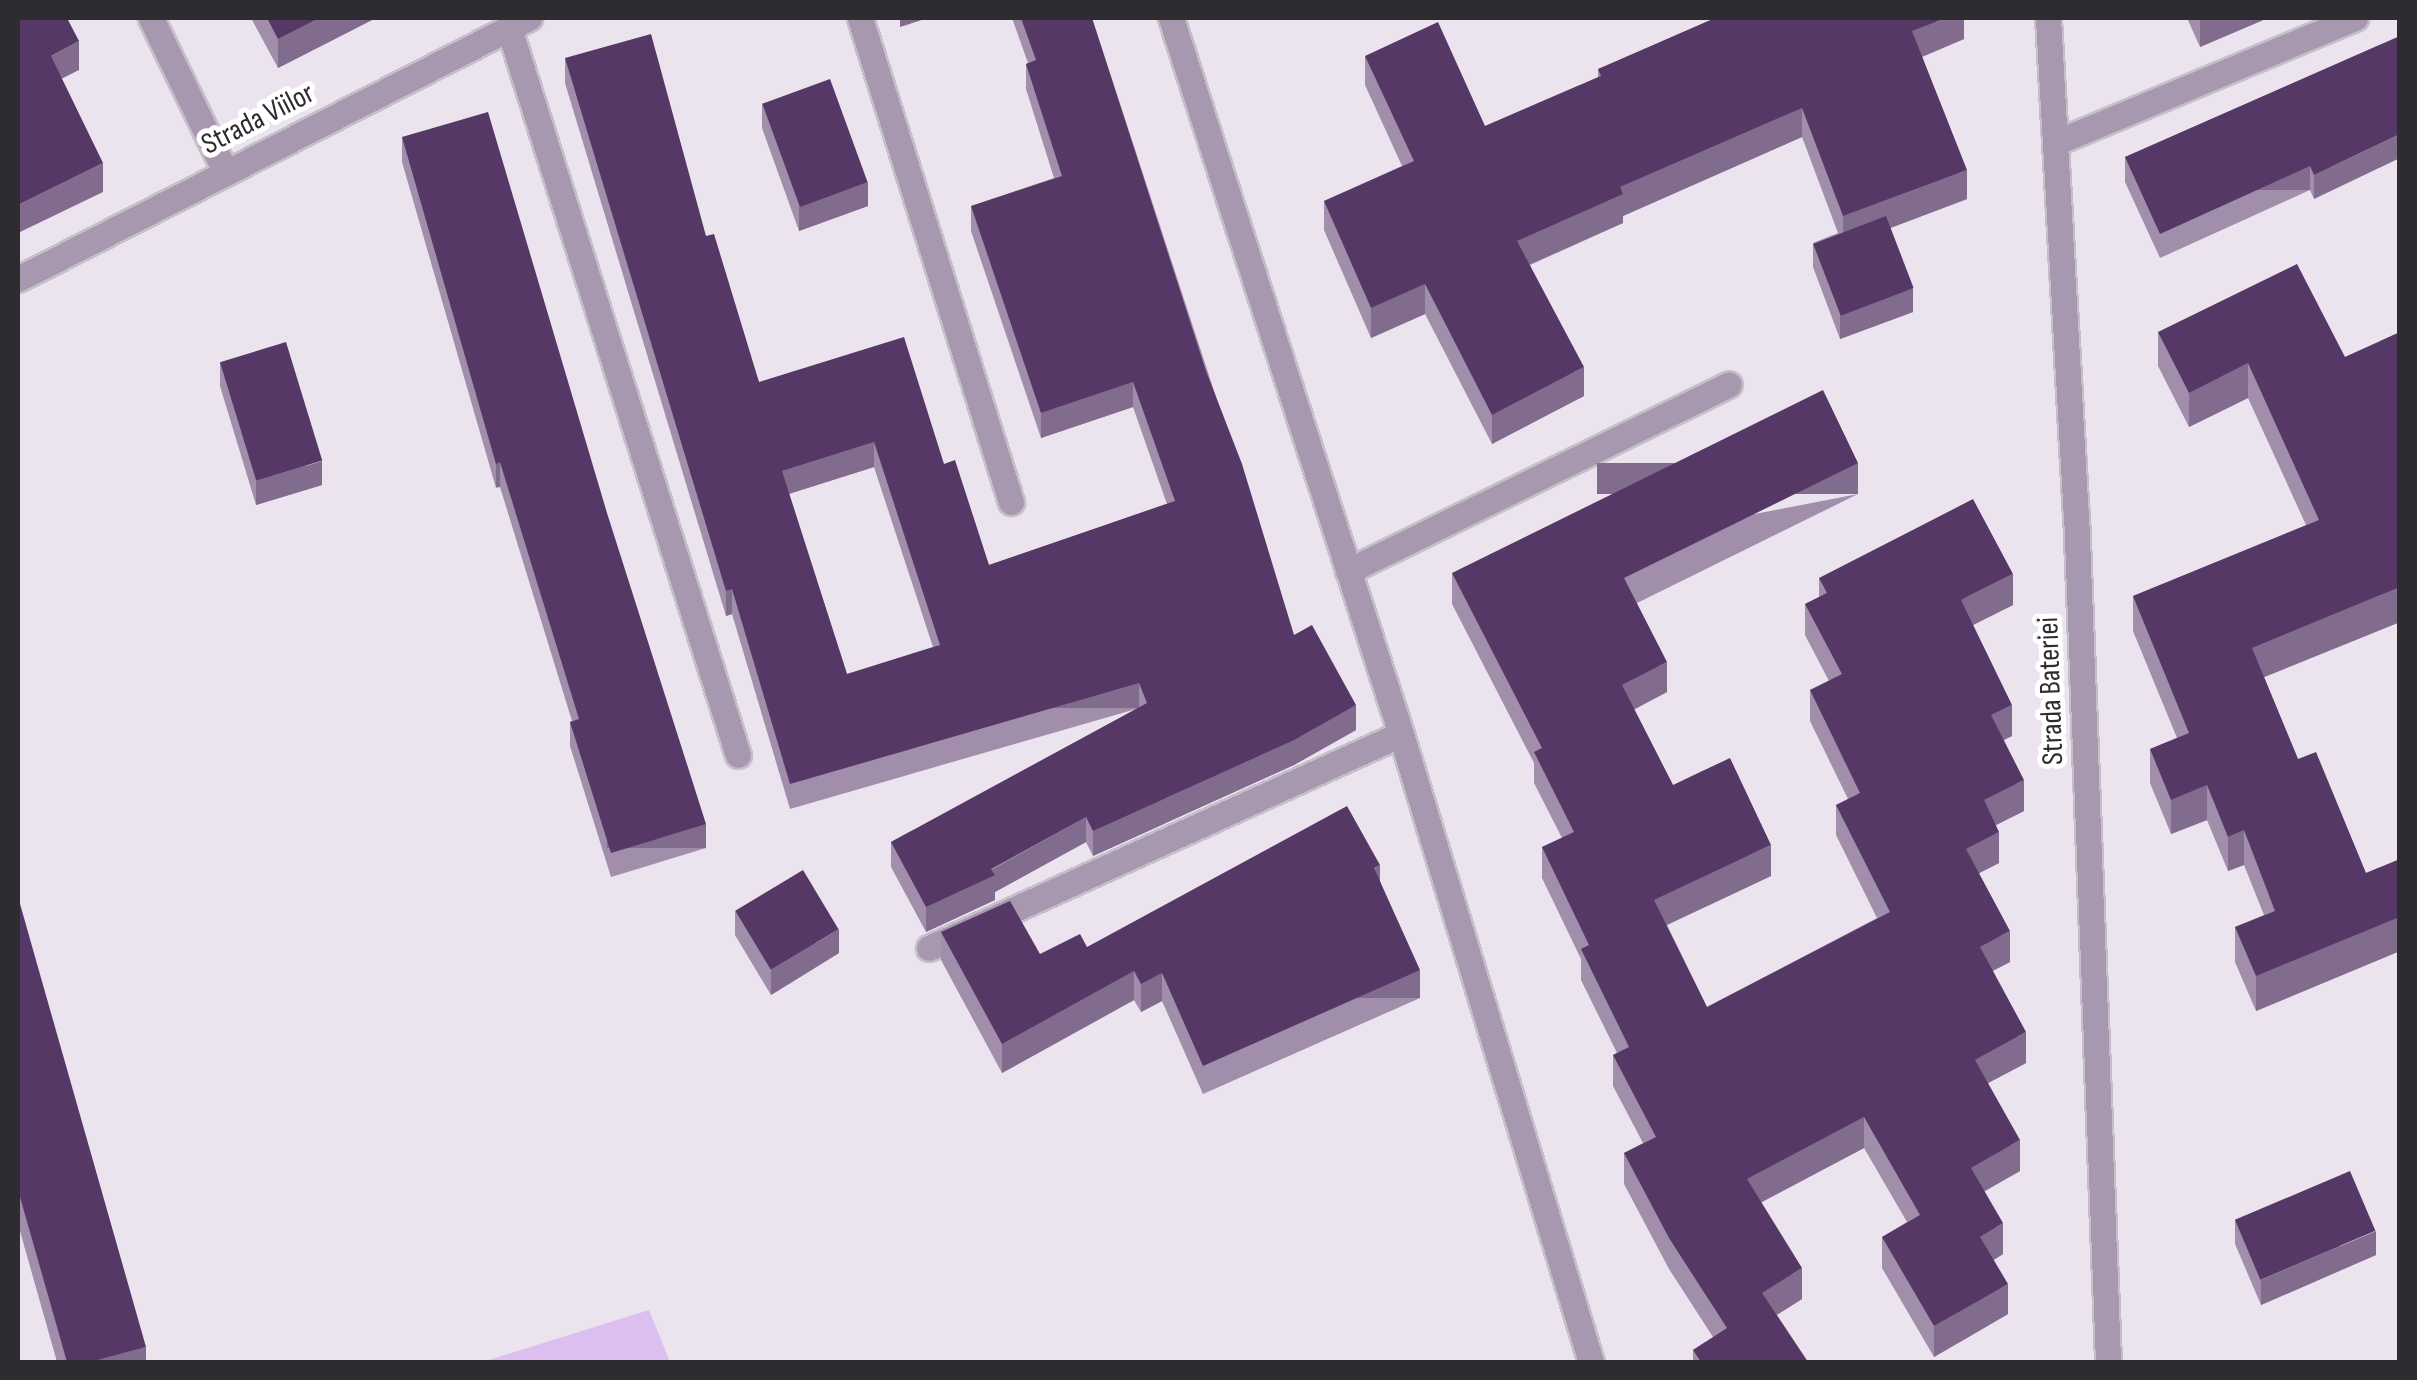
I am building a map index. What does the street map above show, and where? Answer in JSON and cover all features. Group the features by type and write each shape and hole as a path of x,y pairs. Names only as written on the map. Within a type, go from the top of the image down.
{"street":[{"path":"151,18 226,173"},
{"path":"860,18 1011,502"},
{"path":"1171,18 1401,734 1591,1362"},
{"name":"Strada Bateriei","path":"2048,18 2078,559 2108,1362"},
{"path":"2056,142 2355,18"},
{"path":"519,23 738,755"},
{"name":"Strada Viilor","path":"18,279 519,23"},
{"path":"1348,571 1729,384"},
{"path":"929,948 1401,734"}],"shaded area":[{"path":"649,1310 670,1362 482,1362"}],"building":[{"path":"18,18 67,18 79,41 51,56 103,163 18,205"},
{"path":"267,18 319,18 278,39"},
{"path":"1021,18 1092,18 1206,371 1242,464 1294,635 1312,625 1356,705 1294,740 1093,831 1086,817 991,869 995,875 926,907 891,842 1147,703 1139,683 790,784 732,589 726,591 565,58 651,34 706,236 714,234 759,382 904,337 944,464 955,460 989,565 1175,501 1133,382 1041,413 971,206 1062,176 1026,64 1036,60","holes":["874,442 940,645 847,674 782,471"]},
{"path":"1715,18 1946,18 1912,31 1967,170 1843,216 1802,108 1620,187 1623,194 1517,241 1584,367 1492,415 1425,284 1371,308 1324,201 1414,161 1365,56 1438,22 1485,126 1601,76 1598,69"},
{"path":"2400,36 2400,134 2314,175 2310,166 2160,234 2125,157"},
{"path":"830,79 868,182 800,207 762,104"},
{"path":"488,112 607,513 706,824 611,853 570,722 579,719 500,462 496,464 402,137"},
{"path":"1886,216 1914,288 1841,316 1813,244"},
{"path":"2297,264 2345,357 2400,332 2400,587 2252,648 2298,759 2316,752 2366,873 2400,859 2400,917 2256,976 2235,927 2275,911 2244,830 2228,837 2207,785 2171,800 2150,749 2189,733 2133,596 2319,520 2248,363 2189,393 2158,332"},
{"path":"286,342 322,461 256,481 220,362"},
{"path":"1823,390 1858,463 1624,578 1667,662 1622,685 1673,785 1730,758 1771,845 1654,900 1707,1007 1890,912 1836,805 1860,793 1810,690 1842,674 1805,604 1827,593 1819,578 1973,499 2013,574 1961,600 2012,705 1991,715 2024,780 1984,800 1999,832 1966,849 2010,931 1980,947 2026,1032 1975,1060 2020,1140 1971,1168 2003,1223 1980,1237 2008,1284 1934,1326 1882,1237 1920,1215 1864,1117 1747,1179 1802,1268 1762,1293 1808,1362 1701,1362 1693,1350 1727,1328 1669,1238 1624,1153 1656,1137 1613,1055 1629,1047 1581,949 1589,945 1542,847 1574,832 1534,752 1542,748 1452,573"},
{"path":"1347,806 1380,865 1374,868 1420,970 1203,1066 1162,973 1141,984 1134,971 1002,1044 941,932 1010,901 1040,954 1080,934 1087,947"},
{"path":"803,870 839,929 771,970 735,911"},
{"path":"18,897 146,1347 90,1362 67,1362 18,1190"},
{"path":"2350,1171 2375,1231 2260,1280 2235,1220"}]}
